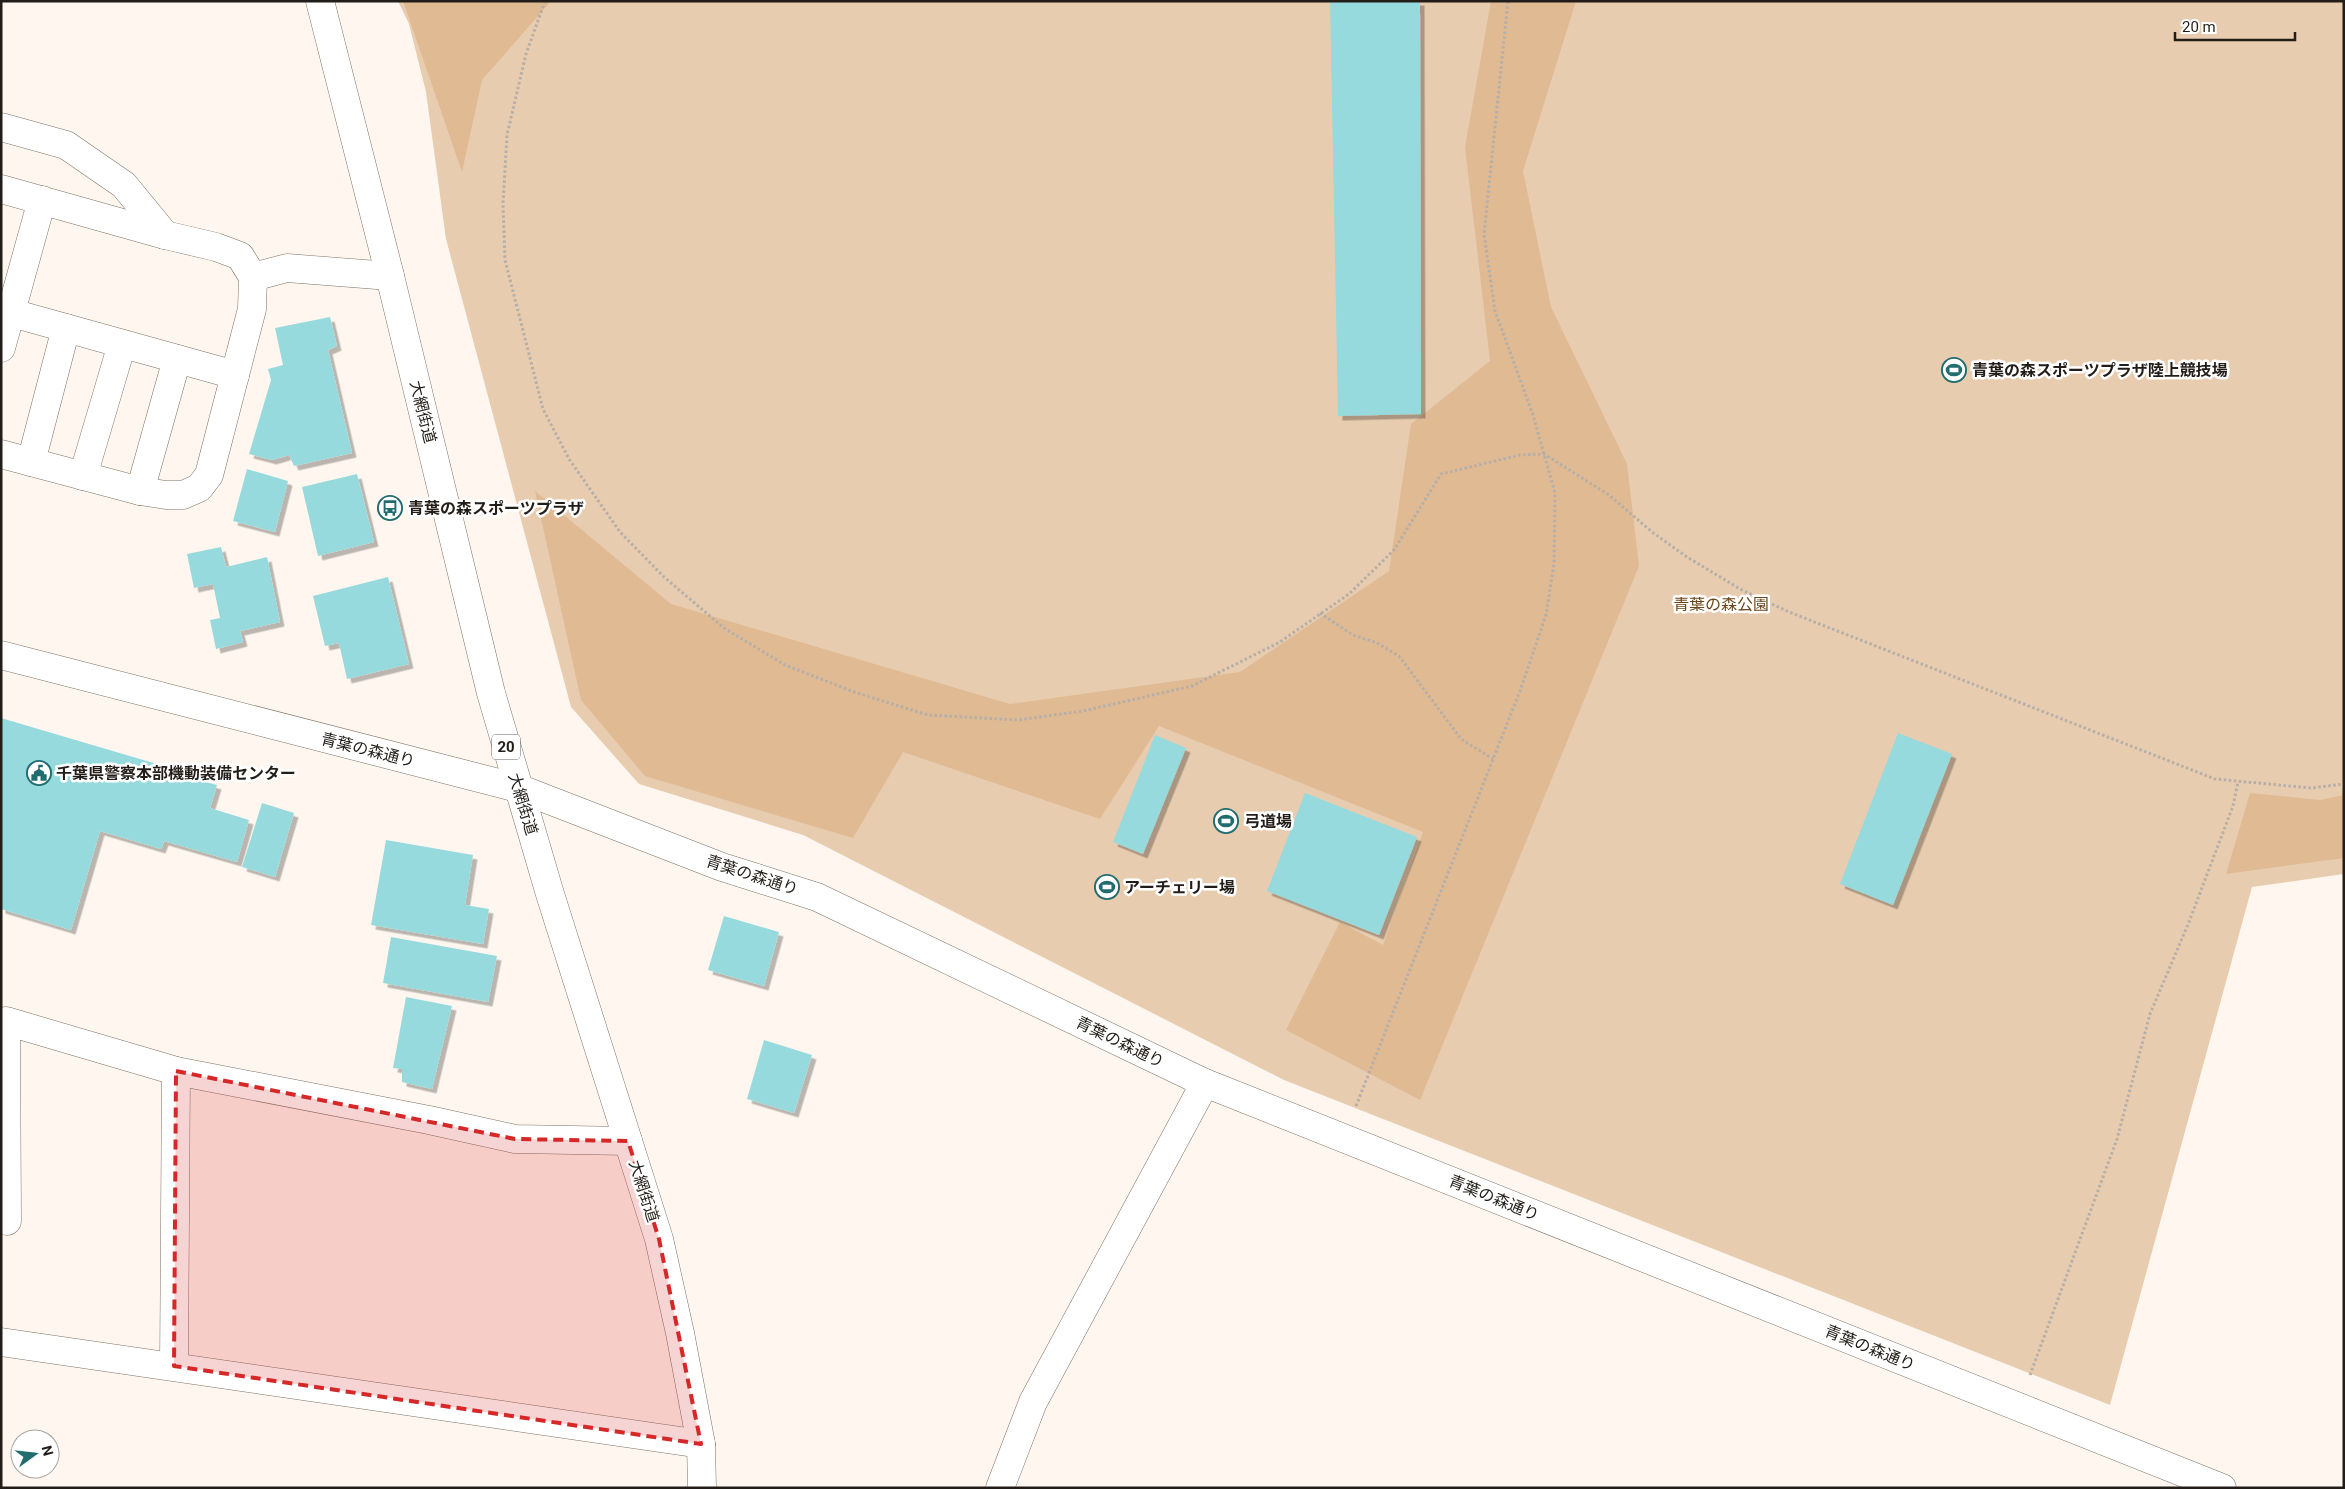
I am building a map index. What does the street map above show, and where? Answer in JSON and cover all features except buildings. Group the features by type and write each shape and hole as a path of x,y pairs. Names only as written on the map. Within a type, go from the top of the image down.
{"street":[{"name":"大網街道","path":"320,1 390,276 491,694 518,788 659,1239 680,1333 701,1444 702,1488"},
{"path":"1,127 66,145 124,185 165,236"},
{"path":"1,189 165,236 216,247 240,256 253,277 252,309 210,475 199,488 182,495 140,491 1,454"},
{"path":"1,348 6,311 42,200"},
{"path":"253,277 287,268 390,276"},
{"path":"6,311 235,375"},
{"path":"31,462 66,328"},
{"path":"82,476 122,344"},
{"path":"140,491 177,359"},
{"name":"青葉の森通り","path":"1,655 518,788 722,867 817,897 1205,1083 2222,1488"},
{"path":"7,1220 6,1021 176,1071 429,1120 516,1139 628,1141"},
{"path":"174,1366 176,1071"},
{"path":"1000,1488 1033,1402 1205,1083"},
{"path":"1,1342 701,1444"}],"path":[{"path":"545,1 526,54 507,135 503,204 505,260 543,409 569,459 620,532 664,578 724,628 786,665 854,692 928,715 1018,720 1083,711 1192,686 1280,642 1349,594 1394,550 1441,474 1520,455 1544,454 1609,495 1652,532 1686,557 1740,589 1799,616 2215,779 2311,788 2344,784"},
{"path":"1354,1111 1520,691 1546,615 1554,564 1554,493 1533,415 1496,311 1484,234 1508,1"},
{"path":"1320,614 1353,635 1376,643 1399,656 1461,740 1493,760"},
{"path":"2028,1380 2117,1139 2150,1014 2189,922 2233,806 2238,782"}],"highlighted area":[{"path":"176,1071 515,1139 628,1141 659,1239 701,1444 174,1366"}],"green space":[{"name":"青葉の森公園","path":"398,1 2344,1 2344,874 2252,887 2110,1405 1284,1080 803,835 639,784 571,707 446,239 426,92 409,24"}],"shaded area":[{"path":"403,1 551,1 482,80 462,172"},
{"path":"1491,1 1576,1 1523,171 1551,307 1627,464 1639,566 1420,1100 1286,1030 1340,922 1383,945 1423,832 1159,726 1100,819 903,752 853,838 645,776 581,700 535,491 671,604 1010,704 1240,672 1389,571 1411,424 1490,361 1465,147"},
{"path":"2250,793 2320,800 2344,795 2344,858 2226,874"}],"place":[{"name":"青葉の森スポーツプラザ陸上競技場","path":"1954,370"},
{"name":"青葉の森スポーツプラザ","path":"390,508"},
{"name":"千葉県警察本部機動装備センター","path":"39,773"},
{"name":"弓道場","path":"1226,821"},
{"name":"アーチェリー場","path":"1107,887"}]}
